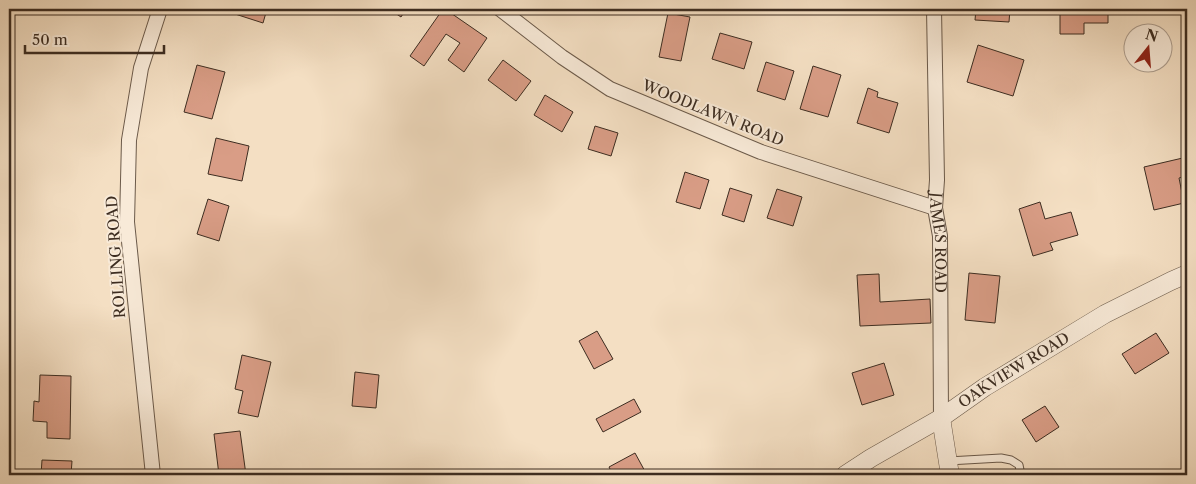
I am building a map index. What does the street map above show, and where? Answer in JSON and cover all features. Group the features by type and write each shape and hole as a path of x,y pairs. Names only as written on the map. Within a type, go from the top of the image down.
{"street":[{"name":"ROLLING ROAD","path":"153,475 127,222 129,140 141,68 160,9"},
{"name":"WOODLAWN ROAD","path":"500,9 562,57 610,89 761,152 935,208"},
{"name":"JAMES ROAD","path":"934,9 937,180 935,208 940,236 940,418 949,468"},
{"name":"OAKVIEW ROAD","path":"845,475 940,418 1105,314 1187,274"}],"lane":[{"path":"949,468 1001,458 1012,460 1018,465 1021,475"}],"building":[{"path":"234,9 267,9 263,23 232,13"},
{"path":"389,9 406,9 401,17"},
{"path":"443,9 487,38 464,72 448,60 460,43 446,34 424,66 410,56"},
{"path":"976,9 1010,9 1009,22 975,20"},
{"path":"1060,9 1108,9 1108,23 1084,23 1084,34 1060,34"},
{"path":"668,13 690,17 681,61 659,57"},
{"path":"720,33 752,42 744,69 712,59"},
{"path":"978,45 1024,60 1013,96 967,82"},
{"path":"503,60 531,81 516,101 488,80"},
{"path":"766,62 794,71 785,100 757,91"},
{"path":"197,65 225,72 212,119 184,112"},
{"path":"813,66 841,75 828,117 800,109"},
{"path":"868,88 878,92 877,97 898,103 889,133 857,123"},
{"path":"545,95 573,112 562,132 534,115"},
{"path":"595,126 618,133 611,156 588,149"},
{"path":"216,138 249,146 242,181 208,174"},
{"path":"1187,157 1187,176 1179,178 1184,203 1154,210 1144,167"},
{"path":"685,172 709,180 700,209 676,202"},
{"path":"730,188 752,195 744,222 722,215"},
{"path":"777,189 802,197 793,226 767,218"},
{"path":"208,199 229,206 219,241 197,234"},
{"path":"1040,202 1045,219 1071,212 1078,235 1050,243 1053,250 1033,256 1019,209"},
{"path":"969,273 1000,276 995,323 965,320"},
{"path":"879,274 880,302 930,299 931,323 860,326 857,275"},
{"path":"597,331 613,359 594,369 579,341"},
{"path":"1156,333 1169,353 1135,374 1122,354"},
{"path":"242,355 271,362 258,417 238,413 243,391 235,389"},
{"path":"884,363 894,395 862,405 852,373"},
{"path":"355,372 379,375 376,408 352,406"},
{"path":"40,375 71,376 70,439 47,438 47,422 33,421 34,401 39,402"},
{"path":"634,399 641,412 603,432 596,419"},
{"path":"1045,406 1059,427 1036,442 1022,420"},
{"path":"240,431 246,475 219,475 214,434"},
{"path":"635,453 647,475 613,475 609,467"},
{"path":"42,460 72,461 71,475 41,475"}]}
